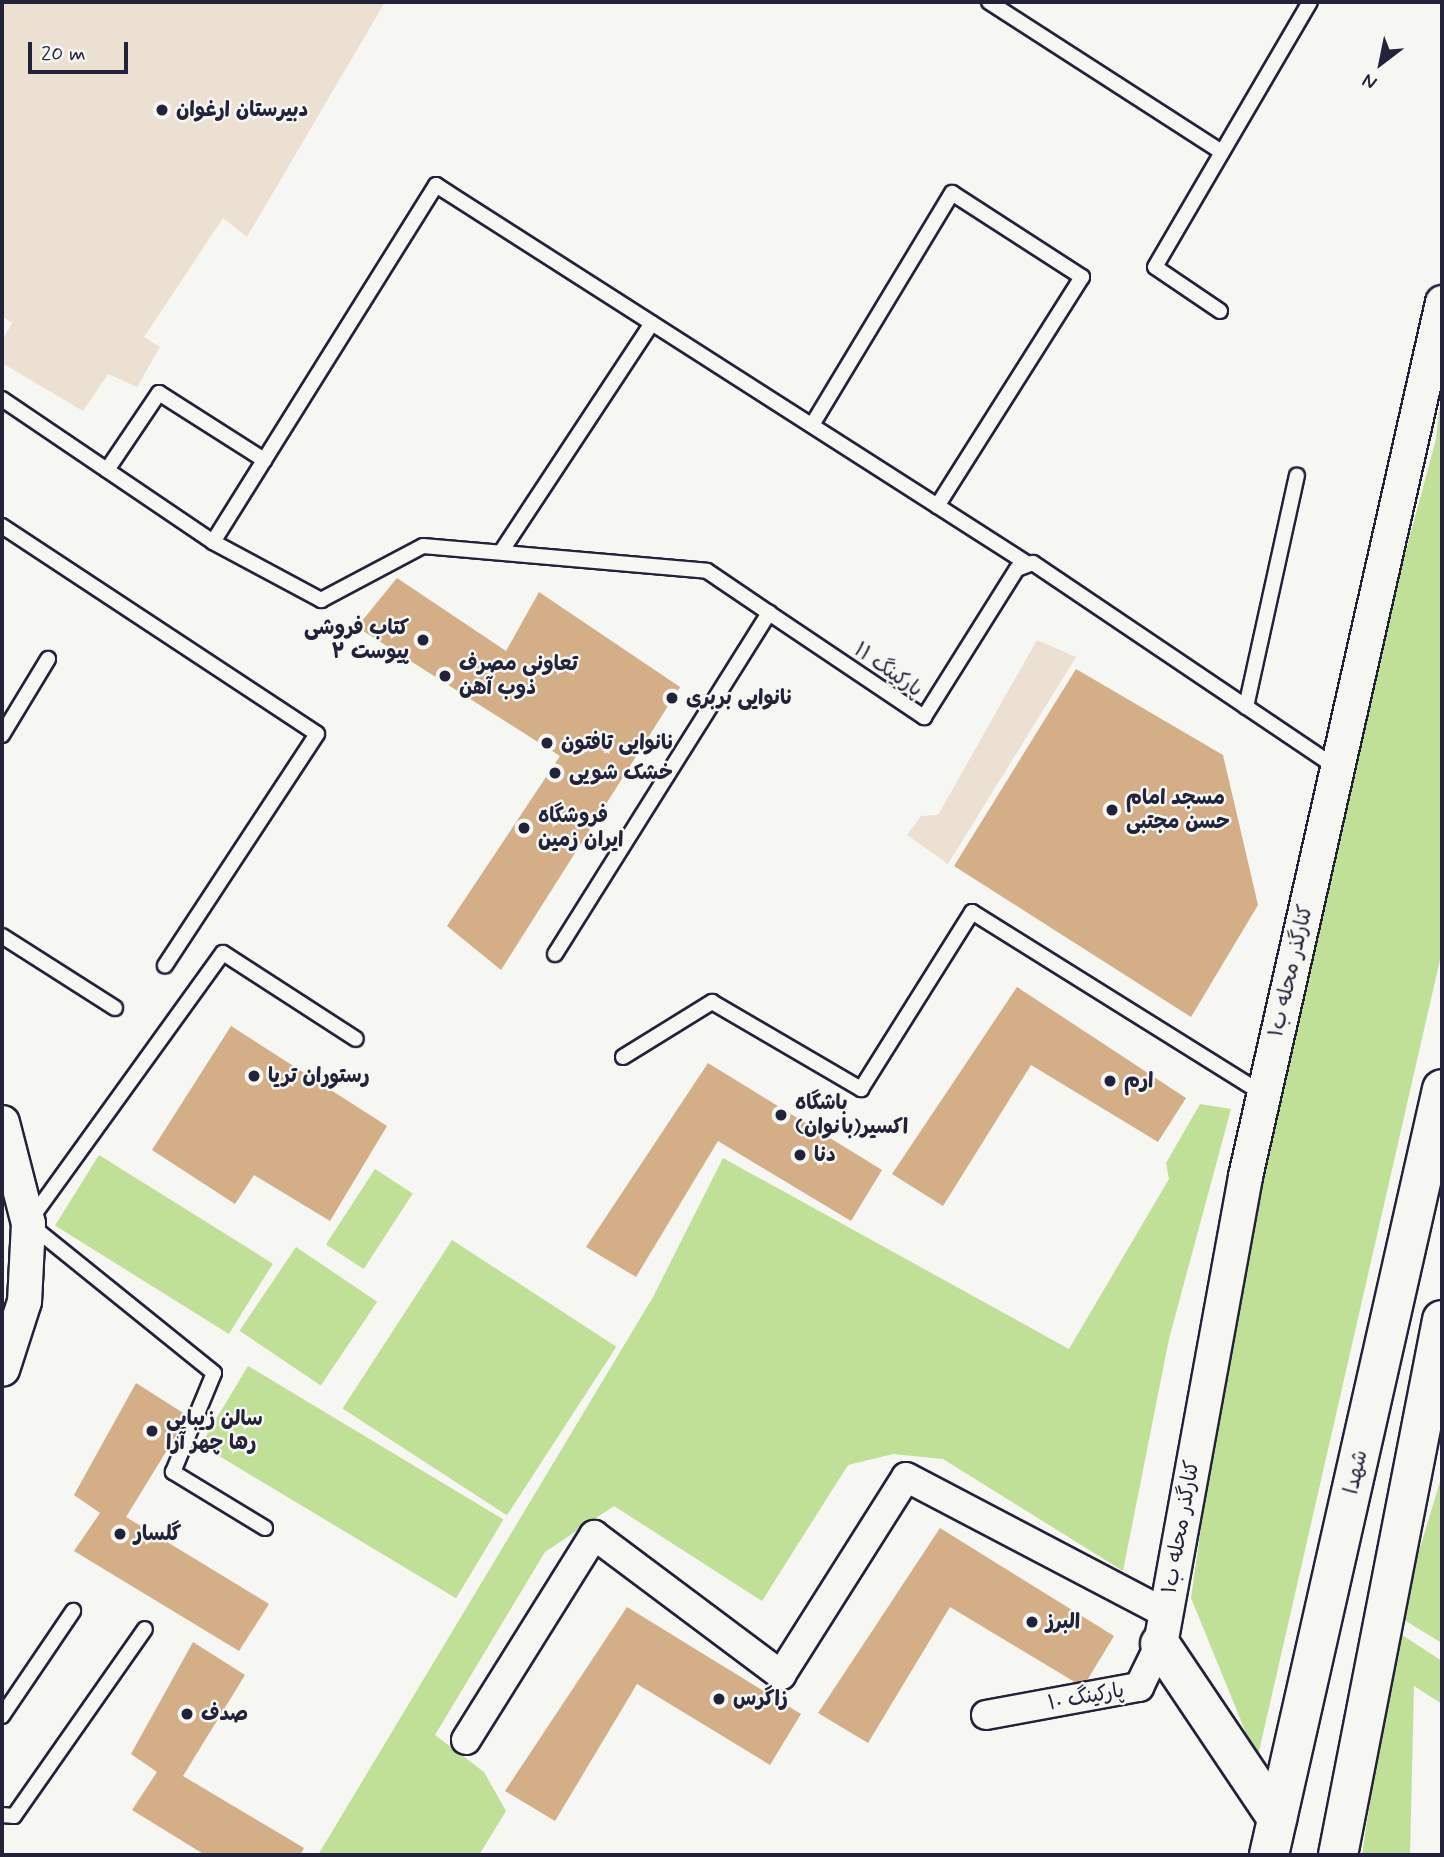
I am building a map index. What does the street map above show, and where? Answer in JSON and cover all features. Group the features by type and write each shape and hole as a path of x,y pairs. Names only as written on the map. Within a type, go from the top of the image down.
{"main road":[{"name":"شهدا","path":"1269,1855 1442,1089"},
{"path":"1338,1855 1442,1320"},
{"path":"1163,1629 1277,1818"}],"street":[{"name":"کنارگذر محله ب۱","path":"1163,1629 1264,1094 1442,302"},
{"path":"2,1122 28,1223 24,1301 2,1369"},
{"path":"1419,1440 1442,1405"},
{"path":"466,1740 594,1535 781,1675 906,1477 1163,1629"},
{"name":"پارکینگ ۱۰","path":"986,1715 1139,1688 1163,1629"}],"lane":[{"path":"989,2 1008,7 1222,152"},
{"path":"1220,311 1155,267 1310,2"},
{"path":"214,541 436,185 1024,562 1337,767"},
{"path":"811,425 953,193 1082,278 937,506"},
{"path":"501,552 652,323"},
{"path":"107,470 159,393 264,460"},
{"path":"2,399 214,541 321,600 423,546 707,571 769,613 555,954"},
{"path":"1246,707 1297,477"},
{"path":"2,526 317,734 165,965"},
{"name":"پارکینگ ۱۱","path":"769,613 924,717 1024,562"},
{"path":"2,735 48,659"},
{"path":"623,1057 712,1002 861,1088 972,912 1264,1094"},
{"path":"2,936 115,1008"},
{"path":"265,1528 173,1472 214,1373 28,1223 223,953 356,1039"},
{"path":"2,1716 74,1611"},
{"path":"2,1815 14,1816 145,1629"}],"shaded area":[{"name":"دبیرستان ارغوان","path":"2,2 385,2 247,237 223,218 144,337 160,347 137,387 108,374 83,411 2,363 2,341 12,323 2,316"},
{"path":"1037,640 1076,657 948,864 907,835 921,816 938,815"}],"green space":[{"path":"1442,387 1442,951 1257,1760 1191,1598 1227,1347 1288,1052 1348,766 1436,439"},
{"path":"1200,1104 1231,1109 1169,1339 1123,1571 943,1459 893,1454 848,1465 762,1601 614,1506 545,1552 435,1735 484,1772 506,1811 479,1855 318,1855 653,1297 723,1158 1069,1349 1169,1179 1166,1163"},
{"path":"99,1155 273,1264 229,1334 55,1225"},
{"path":"375,1169 413,1194 364,1269 326,1244"},
{"path":"452,1240 616,1347 507,1515 343,1409"},
{"path":"296,1247 377,1302 321,1386 240,1331"},
{"path":"248,1366 503,1519 456,1598 201,1445"},
{"path":"1442,1475 1442,1643 1399,1617"},
{"path":"1396,1631 1442,1661 1442,1704 1414,1686 1410,1855 1362,1855"}],"building":[{"path":"397,578 506,651 539,592 680,687 501,970 447,926 560,756 357,627"},
{"name":"مسجد امام حسن مجتبی","path":"1076,669 1223,755 1258,905 1191,1017 954,866"},
{"name":"ارم","path":"1017,987 1186,1098 1158,1142 1031,1065 943,1206 892,1174"},
{"name":"رستوران تریا","path":"231,1026 387,1126 330,1221 254,1175 235,1204 152,1150"},
{"name":"دنا","path":"708,1063 882,1170 851,1221 718,1141 636,1277 586,1247"},
{"name":"گلسار","path":"136,1383 188,1416 126,1517 269,1604 239,1651 74,1551 100,1513 74,1495"},
{"name":"البرز","path":"940,1528 1114,1636 1083,1687 950,1607 868,1743 818,1713"},
{"name":"زاگرس","path":"627,1607 801,1714 770,1765 637,1684 555,1821 505,1791"},
{"name":"صدف","path":"193,1642 245,1675 183,1776 304,1848 300,1855 205,1855 132,1810 157,1772 131,1754"}],"place":[{"name":"دبیرستان ارغوان","path":"162,110"},
{"name":"کتاب فروشی پیوست ۲","path":"423,640"},
{"name":"تعاونی مصرف ذوب آهن","path":"445,676"},
{"name":"نانوایی بربری","path":"672,698"},
{"name":"نانوایی تافتون","path":"547,743"},
{"name":"خشک شویی","path":"555,773"},
{"name":"مسجد امام حسن مجتبی","path":"1112,810"},
{"name":"فروشگاه ایران زمین","path":"524,828"},
{"name":"رستوران تریا","path":"254,1076"},
{"name":"ارم","path":"1110,1081"},
{"name":"باشگاه اکسیر(بانوان)","path":"781,1115"},
{"name":"دنا","path":"800,1155"},
{"name":"سالن زیبایی رها چهر آرا","path":"152,1431"},
{"name":"گلسار","path":"120,1534"},
{"name":"البرز","path":"1032,1622"},
{"name":"زاگرس","path":"719,1699"},
{"name":"صدف","path":"187,1714"}]}
